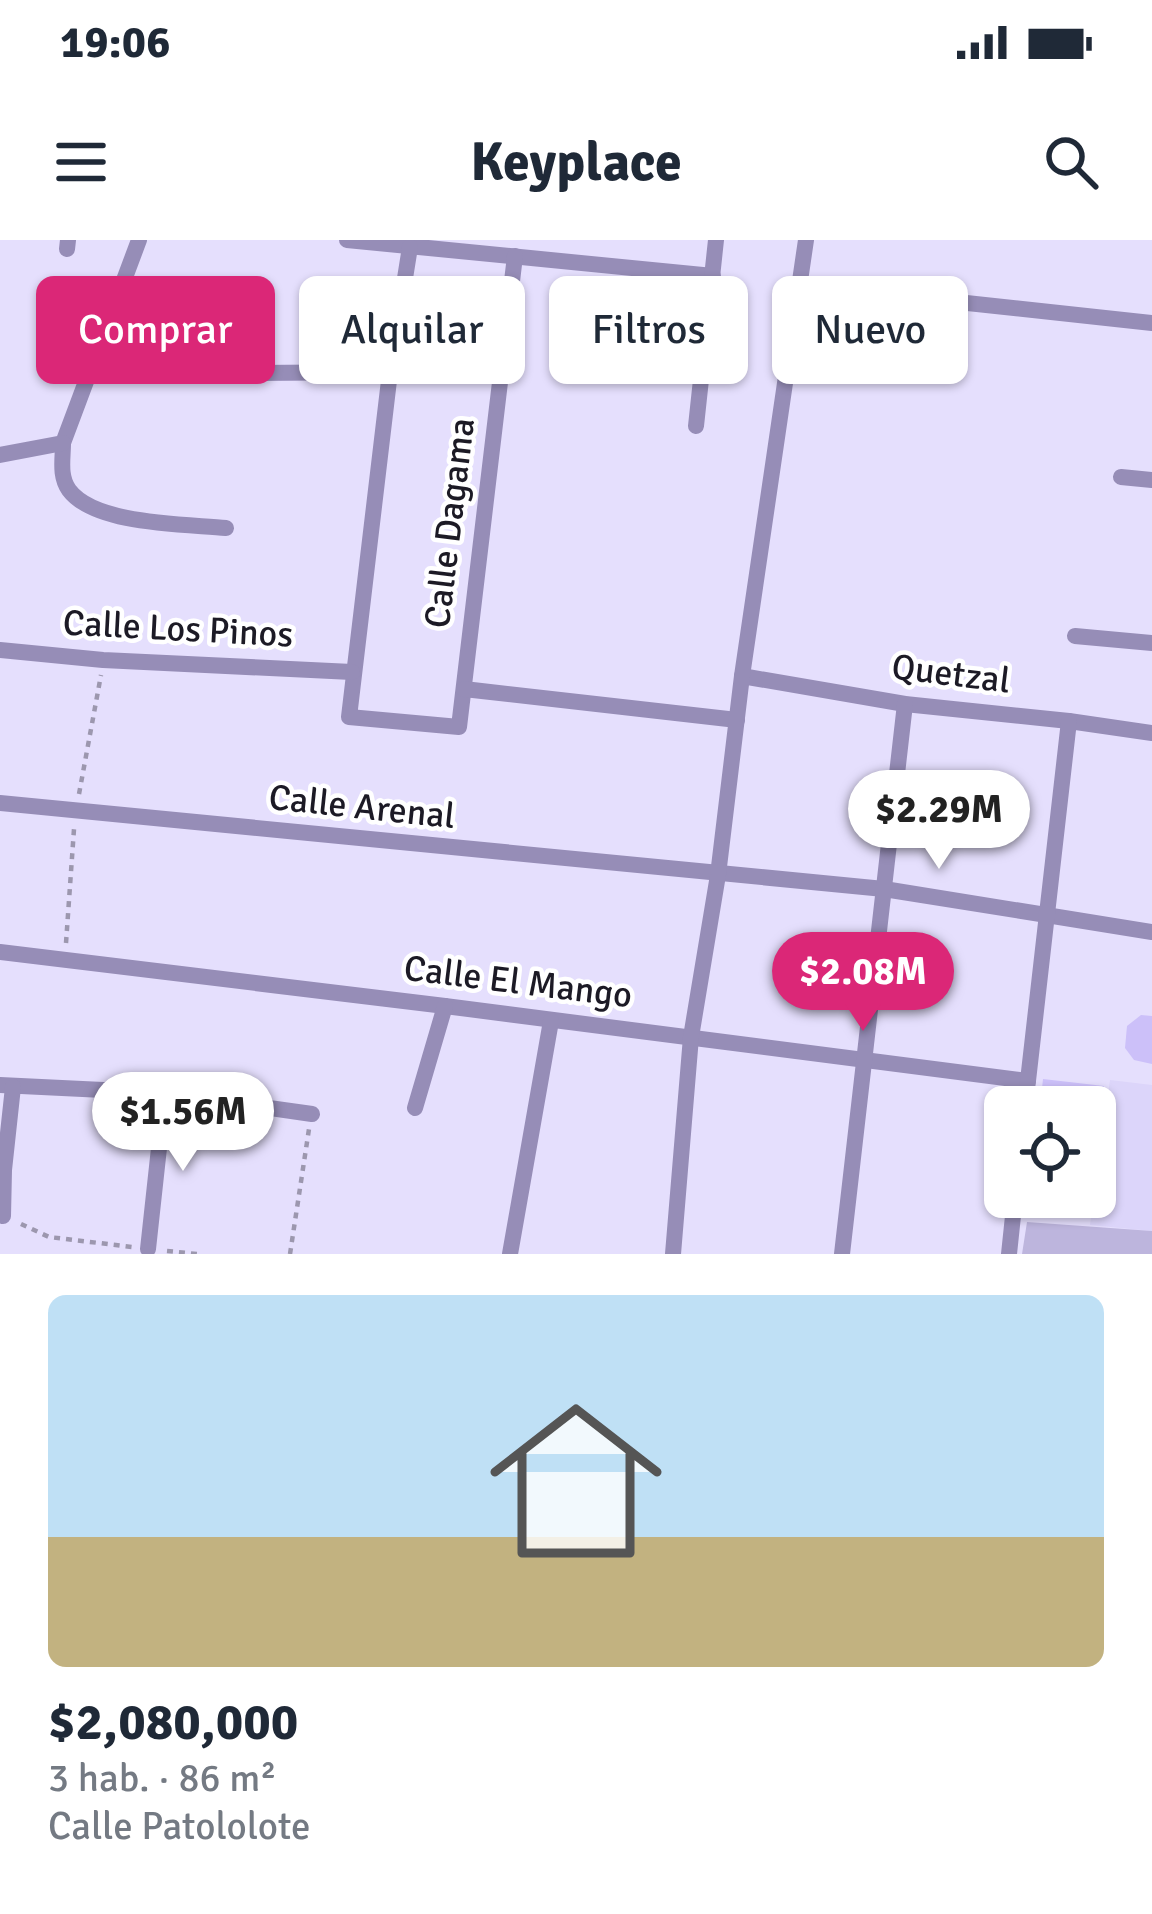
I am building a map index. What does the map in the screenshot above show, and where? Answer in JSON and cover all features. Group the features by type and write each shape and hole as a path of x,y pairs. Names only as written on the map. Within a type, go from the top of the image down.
{"street":[{"path":"126,276 139,240"},
{"path":"347,240 713,276 716,240"},
{"path":"801,276 806,240"},
{"path":"405,276 410,247"},
{"name":"Calle Dagama","path":"352,672 349,717 459,727 514,256"},
{"path":"968,303 1152,322"},
{"path":"85,384 64,443 62,472 70,491 92,507 140,520 226,529"},
{"path":"352,672 388,384"},
{"path":"696,426 701,384"},
{"path":"674,1254 691,1037 785,384"},
{"path":"0,455 64,443"},
{"path":"1121,477 1152,480"},
{"path":"1076,636 1152,644"},
{"name":"Calle Los Pinos","path":"0,650 352,672"},
{"name":"Quetzal","path":"742,676 905,704 1152,733"},
{"path":"464,688 736,720"},
{"path":"842,1254 905,704"},
{"path":"1027,1086 1069,721"},
{"name":"Calle Arenal","path":"0,803 884,890 1152,932"},
{"name":"Calle El Mango","path":"0,952 1028,1081"},
{"path":"415,1108 445,1006"},
{"path":"510,1254 551,1021"},
{"path":"3,1216 6,1086 165,1093 312,1114"},
{"path":"148,1249 165,1093"},
{"path":"1009,1254 1013,1218"}],"path":[{"path":"290,1254 312,1114"},
{"path":"3,1216 49,1237 197,1254"}],"shaded area":[{"path":"1110,1080 1152,1085 1152,1231 1090,1225 1091,1218 1116,1218 1116,1086 1109,1086"},
{"path":"1027,1222 1152,1231 1152,1254 1022,1254"}],"building":[{"path":"1141,1015 1152,1016 1152,1064 1134,1060 1125,1048 1127,1026"},
{"path":"1043,1079 1104,1086 1042,1086"}]}
